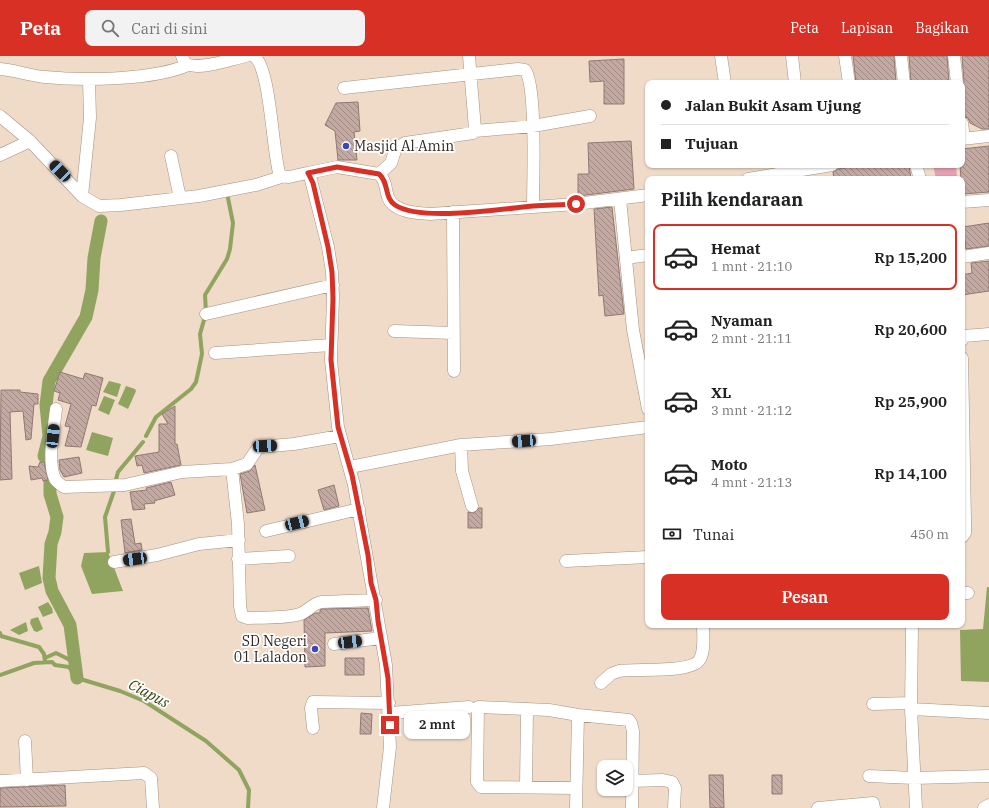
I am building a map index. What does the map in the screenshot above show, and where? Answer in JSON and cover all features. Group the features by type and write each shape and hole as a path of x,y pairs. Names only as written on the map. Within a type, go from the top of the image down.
{"street":[{"path":"0,69 44,77 89,79 170,72 185,60 207,64 246,56"},
{"path":"254,56 259,62 266,90 277,163 281,177"},
{"path":"470,56 475,131"},
{"path":"721,56 725,80"},
{"path":"792,56 795,80"},
{"path":"845,56 849,80"},
{"path":"901,56 904,80"},
{"path":"954,56 957,80"},
{"path":"344,88 518,69 525,70 528,80 533,126 533,206"},
{"path":"82,196 90,118 89,79"},
{"path":"0,116 30,140 82,196 99,206 199,196 256,185 281,177 337,167 379,174 385,183 390,200 397,206 421,213 492,211 645,195"},
{"path":"379,174 391,164 396,148 405,143 468,135 475,131 533,126 590,116"},
{"path":"965,139 989,136"},
{"path":"0,155 30,140"},
{"path":"171,156 180,198"},
{"path":"766,176 814,168"},
{"path":"308,173 312,178 330,260 333,285 331,345 332,378 340,436 350,467 359,508 386,665 389,708 389,754 383,808"},
{"path":"620,199 634,337 645,394"},
{"path":"965,202 989,200"},
{"path":"453,212 454,371"},
{"path":"965,257 989,253"},
{"path":"626,258 645,255"},
{"path":"206,314 333,285"},
{"path":"394,331 453,333"},
{"path":"965,336 989,334"},
{"path":"215,353 331,345"},
{"path":"56,409 52,456 53,472 56,480 64,487 125,485 182,472 232,469 247,464 260,447 294,444 340,436"},
{"path":"350,467 461,445 550,439 645,427"},
{"path":"461,445 462,471 472,506"},
{"path":"232,469 239,540 238,559 240,613 242,616 247,618 299,614 314,603 376,600"},
{"path":"266,531 359,508"},
{"path":"965,520 965,533"},
{"path":"114,562 157,555 199,544 239,540"},
{"path":"238,559 289,556"},
{"path":"566,561 645,557"},
{"path":"601,683 611,674 619,671 680,668 696,665 699,662 702,653 703,628"},
{"path":"912,628 911,706 916,808"},
{"path":"334,644 381,638"},
{"path":"313,728 311,708 313,702 389,708 470,707"},
{"path":"873,704 989,713"},
{"path":"576,788 481,787 477,782 478,707 563,711 578,715 622,718 629,720 633,731 632,760"},
{"path":"526,709 526,787"},
{"path":"576,808 578,715"},
{"path":"25,741 27,780"},
{"path":"0,781 144,773 151,778 153,808"},
{"path":"869,776 914,778 989,776"},
{"path":"633,781 663,780 672,782 675,788 674,808"},
{"path":"632,796 632,808"},
{"path":"818,808 873,803 874,808"},
{"path":"984,808 989,805"}],"shaded area":[{"path":"934,168 956,168 957,176 935,176"},
{"path":"109,381 121,384 117,397 103,392"},
{"path":"126,386 135,389 136,391 128,409 118,404"},
{"path":"104,396 115,400 109,415 98,410"},
{"path":"92,432 113,438 108,456 86,450"},
{"path":"108,552 123,591 92,594 81,566 84,553"},
{"path":"39,566 42,583 25,590 19,573"},
{"path":"987,587 989,587 989,682 961,681 960,630 983,629"},
{"path":"48,602 53,613 43,617 38,607"},
{"path":"38,617 43,629 37,632 34,631 30,623 31,619"},
{"path":"26,622 28,631 19,635 10,630"}],"building":[{"path":"853,56 894,56 896,80 856,80"},
{"path":"909,56 947,56 949,80 911,80"},
{"path":"962,56 989,56 989,129 982,129 970,123 968,118 965,117"},
{"path":"624,59 624,104 604,104 604,81 590,82 589,61"},
{"name":"Masjid Al Amin","path":"358,102 360,131 354,132 357,160 338,160 335,131 325,125 336,103"},
{"path":"631,141 634,189 578,196 578,174 589,174 588,143"},
{"path":"989,146 989,192 965,194 965,176 961,176 960,168 965,168 965,149"},
{"path":"909,168 911,176 834,176 833,172 838,169"},
{"path":"612,207 624,314 605,316 603,295 599,296 594,209"},
{"path":"989,223 989,246 966,249 965,227"},
{"path":"989,261 989,291 965,295 965,274 972,273 971,263"},
{"path":"60,372 83,379 85,373 103,378 96,406 92,405 81,447 65,446 70,427 65,426 71,404 58,400 60,393 54,391"},
{"path":"1,390 20,390 20,392 38,394 38,404 34,404 31,439 26,440 23,411 10,412 12,479 0,480"},
{"path":"175,406 175,444 177,444 181,465 144,473 142,465 137,466 135,456 159,452 159,424 168,424 162,414"},
{"path":"79,457 82,473 64,477 60,470 59,460"},
{"path":"40,462 44,462 48,480 43,481 42,478 31,480 29,466 38,467"},
{"path":"255,465 265,510 247,513 240,474 250,471"},
{"path":"171,482 175,495 154,501 155,503 144,504 145,509 133,510 130,492 147,490 146,488"},
{"path":"334,485 339,506 324,510 318,490"},
{"path":"479,508 482,508 482,528 468,528 468,512 474,513"},
{"path":"131,519 135,544 141,543 142,550 125,553 121,520"},
{"name":"SD Negeri 01 Laladon","path":"368,608 372,631 325,633 325,666 305,667 304,620 315,613 320,613 320,610 322,609"},
{"path":"345,658 364,658 364,675 345,675"},
{"path":"361,713 372,714 371,734 360,734"},
{"path":"709,775 723,775 724,808 710,808"},
{"path":"772,775 782,775 782,794 772,794"},
{"path":"65,785 66,806 0,807 0,788"}],"waterway":[{"path":"146,436 156,417 191,389 196,382 202,354 200,334 206,313 205,295 227,259 230,249 233,223 228,198"},
{"path":"77,678 70,625 52,591 49,578 51,544 55,532 57,517 50,494 50,464 44,456 49,436 46,405 49,381 86,317 92,290 94,258 101,221"},
{"path":"115,483 118,472 143,442"},
{"path":"108,552 105,517 114,491"},
{"path":"0,633 1,636 39,647 44,654 45,662"},
{"path":"45,658 56,653 68,659 75,665"},
{"name":"Ciapus","path":"0,675 34,663 52,662 55,665 69,667 77,678 120,691 144,701 206,741 239,770 249,790 248,808"}],"place":[{"name":"Masjid Al Amin","path":"346,146"},
{"name":"SD Negeri 01 Laladon","path":"315,649"}],"route":[{"path":"390,725 388,678 378,621 376,600 371,583 368,555 352,475 338,427 334,396 331,360 333,285 330,260 313,183 308,173 337,167 379,174 382,176 388,197 393,204 404,209 421,213 430,214 492,211 533,206 576,204"}]}
